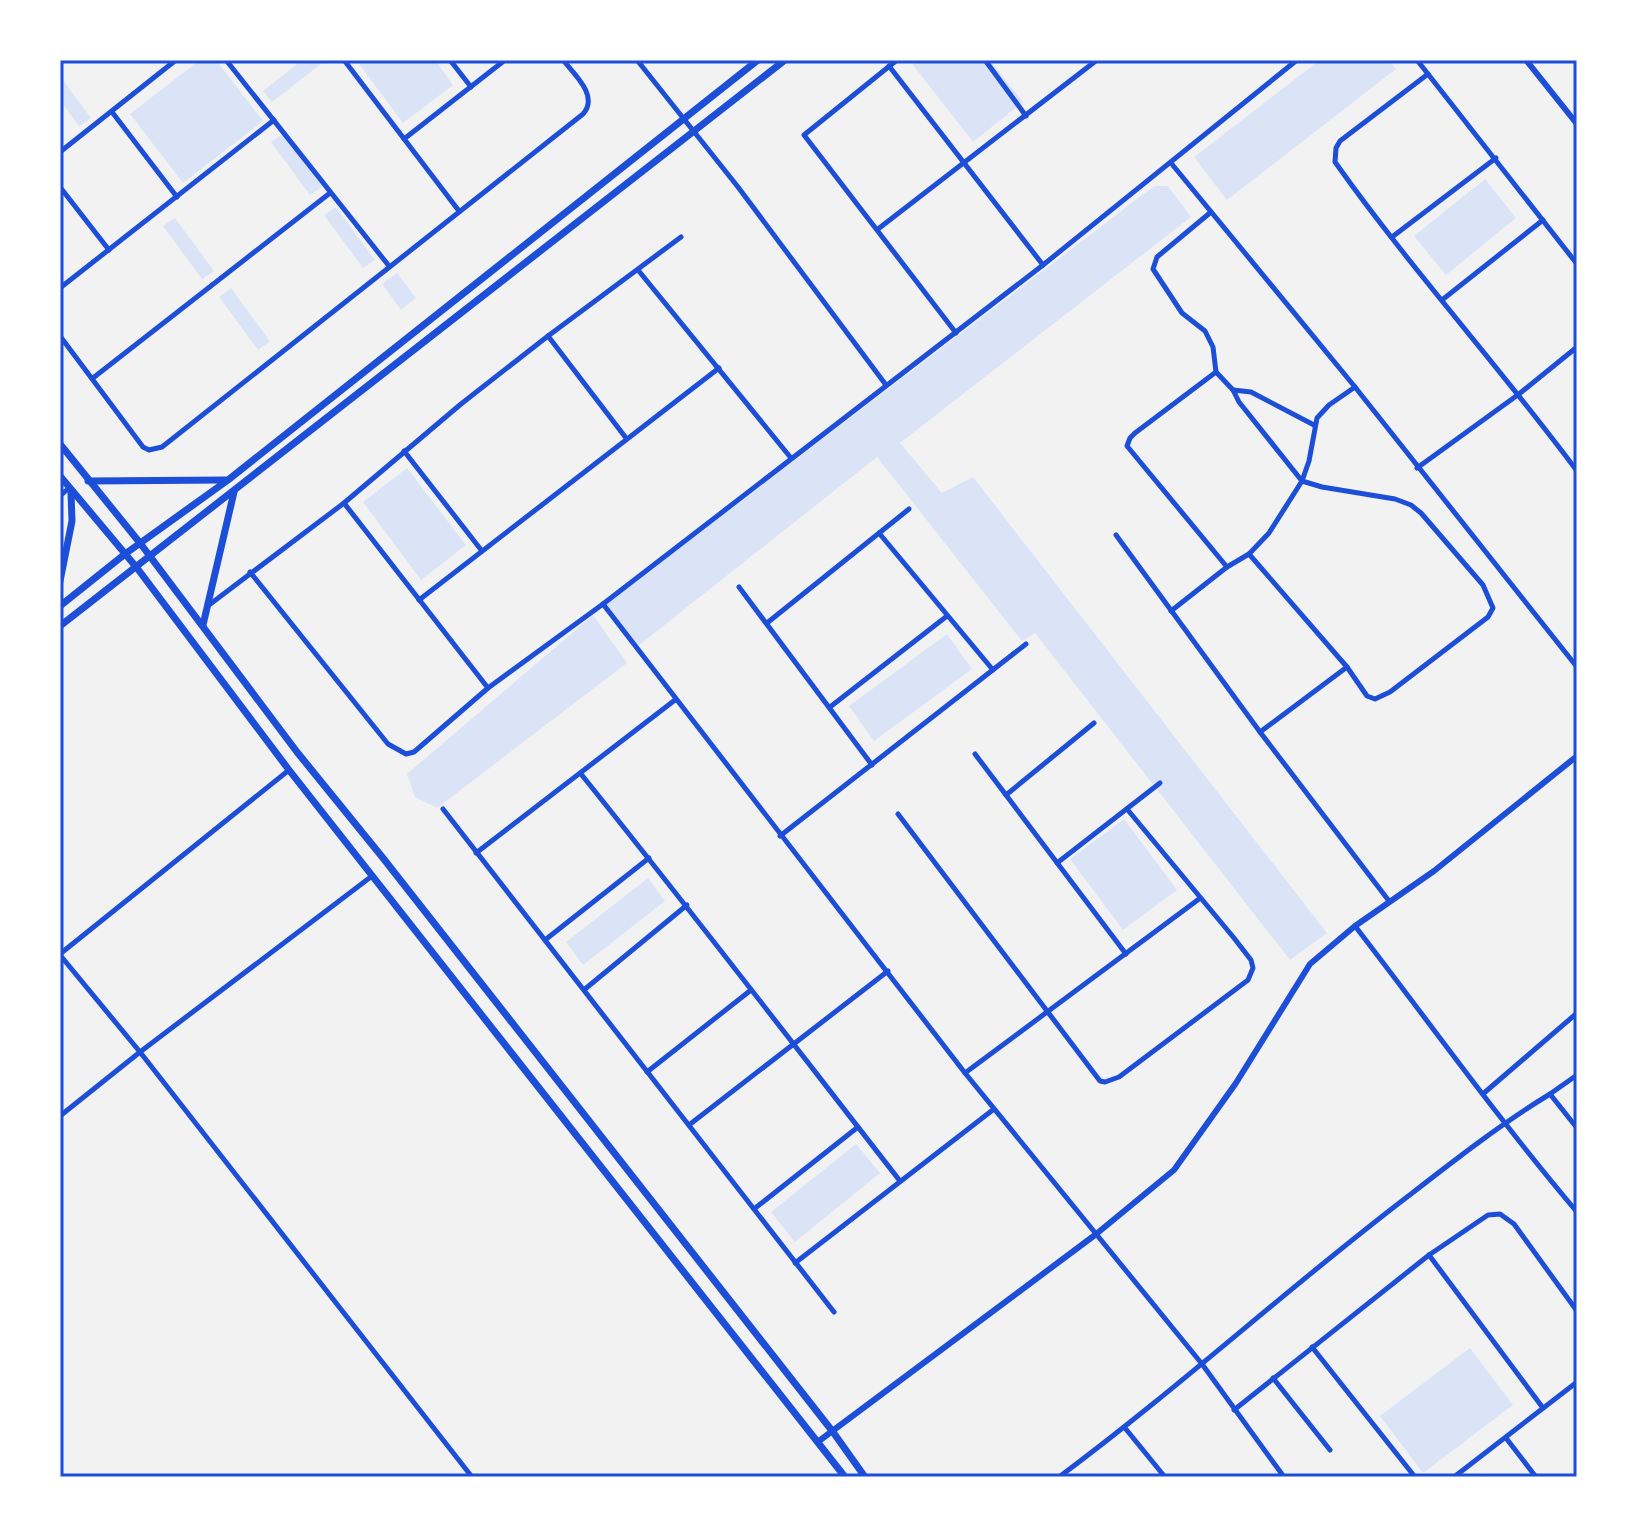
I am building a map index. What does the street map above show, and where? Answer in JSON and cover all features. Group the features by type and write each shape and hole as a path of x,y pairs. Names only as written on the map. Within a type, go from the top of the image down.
{"main road":[{"path":"60,606 125,554 228,480 758,60"},
{"path":"60,626 785,60"},
{"path":"60,444 140,543 297,752 833,1432 865,1477"},
{"path":"60,476 137,568 289,770 845,1477"},
{"path":"88,481 228,480"},
{"path":"60,581 72,521 70,489"},
{"path":"203,625 234,492"}],"street":[{"path":"60,152 176,60"},
{"path":"226,60 389,266"},
{"path":"344,60 459,211"},
{"path":"450,60 471,87"},
{"path":"404,139 505,60"},
{"path":"60,336 143,447 155,450 588,109 589,96 563,60"},
{"path":"637,60 694,130 886,385"},
{"path":"897,60 804,135 956,333"},
{"path":"985,60 1026,116"},
{"path":"878,229 1097,60"},
{"path":"250,572 388,744 406,754 414,752 488,688 603,604 956,333 1297,60"},
{"path":"1417,60 1577,264"},
{"path":"1526,60 1577,124"},
{"path":"889,66 1043,265"},
{"path":"1428,74 1353,128 1336,148 1335,162 1577,471"},
{"path":"112,112 177,197"},
{"path":"60,288 274,120"},
{"path":"1392,237 1496,158"},
{"path":"1171,163 1355,387 1577,667"},
{"path":"60,187 109,250"},
{"path":"93,378 330,193"},
{"path":"1211,212 1157,257 1153,269 1182,313 1205,331 1210,339 1216,372 1302,481 1395,499 1411,505 1483,585 1493,608 1488,617 1375,699 1367,696 1347,667 1249,554"},
{"path":"1442,300 1543,220"},
{"path":"207,607 344,503 548,336 681,237"},
{"path":"638,270 791,459"},
{"path":"548,336 626,438"},
{"path":"1417,468 1519,394 1577,347"},
{"path":"419,600 719,368"},
{"path":"1216,372 1135,433 1127,446 1227,567"},
{"path":"1171,611 1227,567 1249,554 1277,523 1302,481 1311,451 1314,425 1329,405 1355,387"},
{"path":"1233,390 1251,392 1314,425"},
{"path":"404,451 482,551"},
{"path":"60,496 70,489"},
{"path":"344,503 488,688"},
{"path":"767,623 909,509"},
{"path":"879,533 993,670"},
{"path":"1116,535 1389,901"},
{"path":"739,587 872,765"},
{"path":"603,604 965,1073 1202,1364 1284,1477"},
{"path":"830,707 947,616"},
{"path":"780,836 1026,644"},
{"path":"1260,732 1347,667"},
{"path":"476,853 675,700"},
{"path":"1006,795 1094,723"},
{"path":"975,754 1126,954"},
{"path":"819,1441 1095,1235 1174,1170 1236,1083 1310,964 1355,926 1434,871 1577,756"},
{"path":"289,770 60,955 140,1052 472,1477"},
{"path":"581,774 687,905 900,1181"},
{"path":"1057,863 1160,783"},
{"path":"443,809 834,1312"},
{"path":"898,814 1100,1081 1105,1082 1119,1077 1248,980 1253,968 1251,960 1234,938 1127,809"},
{"path":"545,940 649,858"},
{"path":"60,1116 373,876"},
{"path":"965,1073 1199,899"},
{"path":"585,989 687,905"},
{"path":"1355,926 1484,1093 1503,1123 1577,1212"},
{"path":"689,1125 888,971"},
{"path":"647,1072 751,990"},
{"path":"1484,1093 1577,1013"},
{"path":"1059,1477 1125,1428 1316,1267 1503,1123 1577,1075"},
{"path":"1550,1094 1577,1128"},
{"path":"795,1263 994,1109"},
{"path":"754,1209 858,1127"},
{"path":"1234,1410 1479,1219 1500,1214 1507,1216 1577,1311"},
{"path":"1429,1255 1543,1408"},
{"path":"1312,1347 1415,1477"},
{"path":"1273,1378 1330,1450"},
{"path":"1454,1477 1577,1382"},
{"path":"1125,1428 1165,1477"},
{"path":"1506,1438 1536,1477"}],"shaded area":[{"path":"200,60 216,60 263,121 183,183 130,114"},
{"path":"302,60 326,60 272,102 263,91"},
{"path":"356,60 435,60 453,85 403,123"},
{"path":"919,60 990,60 1023,102 973,142 913,65"},
{"path":"1320,60 1388,60 1396,69 1227,200 1194,157"},
{"path":"60,76 91,118 79,126 60,100"},
{"path":"283,134 322,187 310,195 271,142"},
{"path":"1485,179 1516,218 1446,275 1414,236"},
{"path":"1154,186 1168,186 1191,217 900,443 942,493 973,477 1327,933 1290,960 1035,633 1022,641 877,457 638,646 606,604"},
{"path":"336,207 375,260 363,268 324,215"},
{"path":"175,218 214,271 202,279 163,226"},
{"path":"397,273 416,298 401,310 382,284"},
{"path":"231,288 270,341 258,350 219,297"},
{"path":"407,468 466,545 421,580 363,502"},
{"path":"593,615 627,663 437,808 415,797 407,774"},
{"path":"947,634 972,669 874,741 849,706"},
{"path":"1124,819 1177,890 1123,930 1070,859"},
{"path":"648,878 665,901 583,965 566,942"},
{"path":"856,1144 880,1173 795,1242 771,1212"},
{"path":"1470,1348 1513,1405 1423,1473 1380,1416"}]}
